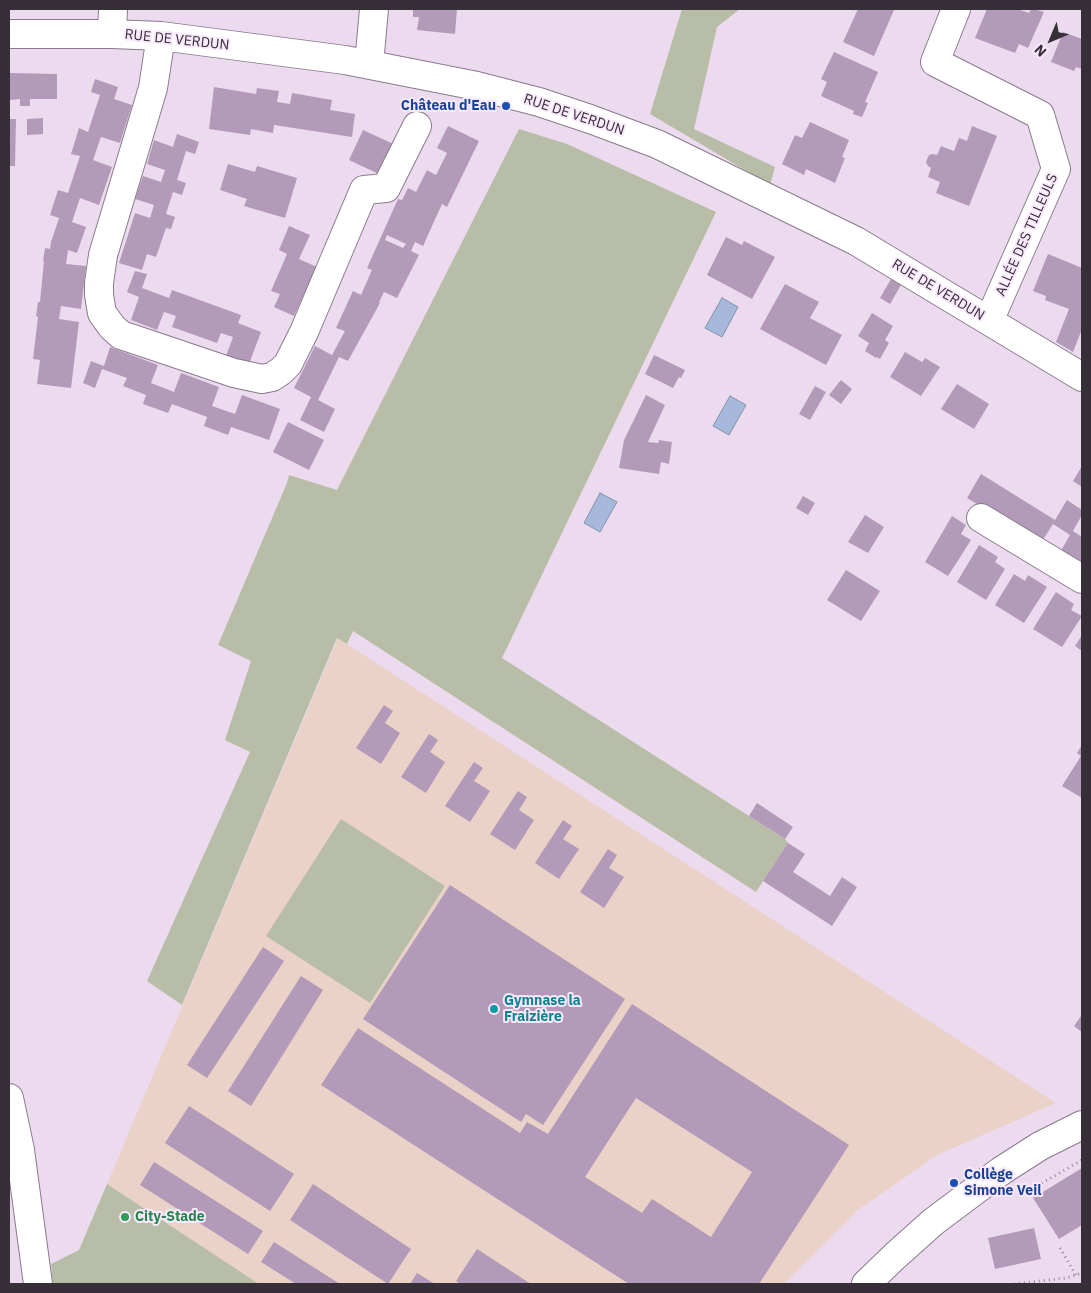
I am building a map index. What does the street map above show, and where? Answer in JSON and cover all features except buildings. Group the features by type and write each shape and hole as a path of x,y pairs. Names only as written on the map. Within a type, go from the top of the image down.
{"street":[{"path":"369,64 374,9"},
{"name":"ALLÉE DES TILLEULS","path":"956,9 935,62 1040,115 1056,169 989,321"},
{"name":"RUE DE VERDUN","path":"9,34 113,21 161,36 369,64 477,86 539,102 656,144 856,241 1082,377"},
{"path":"161,36 153,88 103,255 99,283 102,313 106,320 121,334 137,340 234,373 262,379 272,377 281,371 288,364 304,332 364,190 386,188 417,126"},
{"path":"981,518 1082,579"},
{"path":"9,1098 20,1150 38,1284"},
{"path":"866,1284 933,1222 993,1176 1040,1146 1082,1125"}],"path":[{"path":"1060,1248 1076,1274"},
{"path":"1014,1284 1066,1278 1082,1273"}],"shaded area":[{"path":"338,638 1056,1103 937,1155 858,1210 784,1284 259,1284 107,1184"}],"green space":[{"path":"682,9 740,9 717,27 694,129 775,167 770,185 650,114"},
{"path":"519,129 567,144 716,212 502,658 785,839 788,843 756,892 353,631 347,644 337,638 182,1005 147,981 250,752 225,740 251,661 218,645 289,475 337,490"},
{"path":"341,819 445,886 370,1003 266,936"},
{"name":"City-Stade","path":"107,1184 259,1284 53,1284 51,1264 79,1250"}],"water":[{"path":"722,298 738,307 722,337 705,328"},
{"path":"730,396 746,405 729,435 713,426"},
{"path":"600,493 617,502 600,532 584,523"}],"place":[{"name":"Château d'Eau","path":"506,106"},
{"name":"Gymnase la Fraizière","path":"494,1009"},
{"name":"Collège Simone Veil","path":"954,1183"},
{"name":"City-Stade","path":"125,1217"}]}
